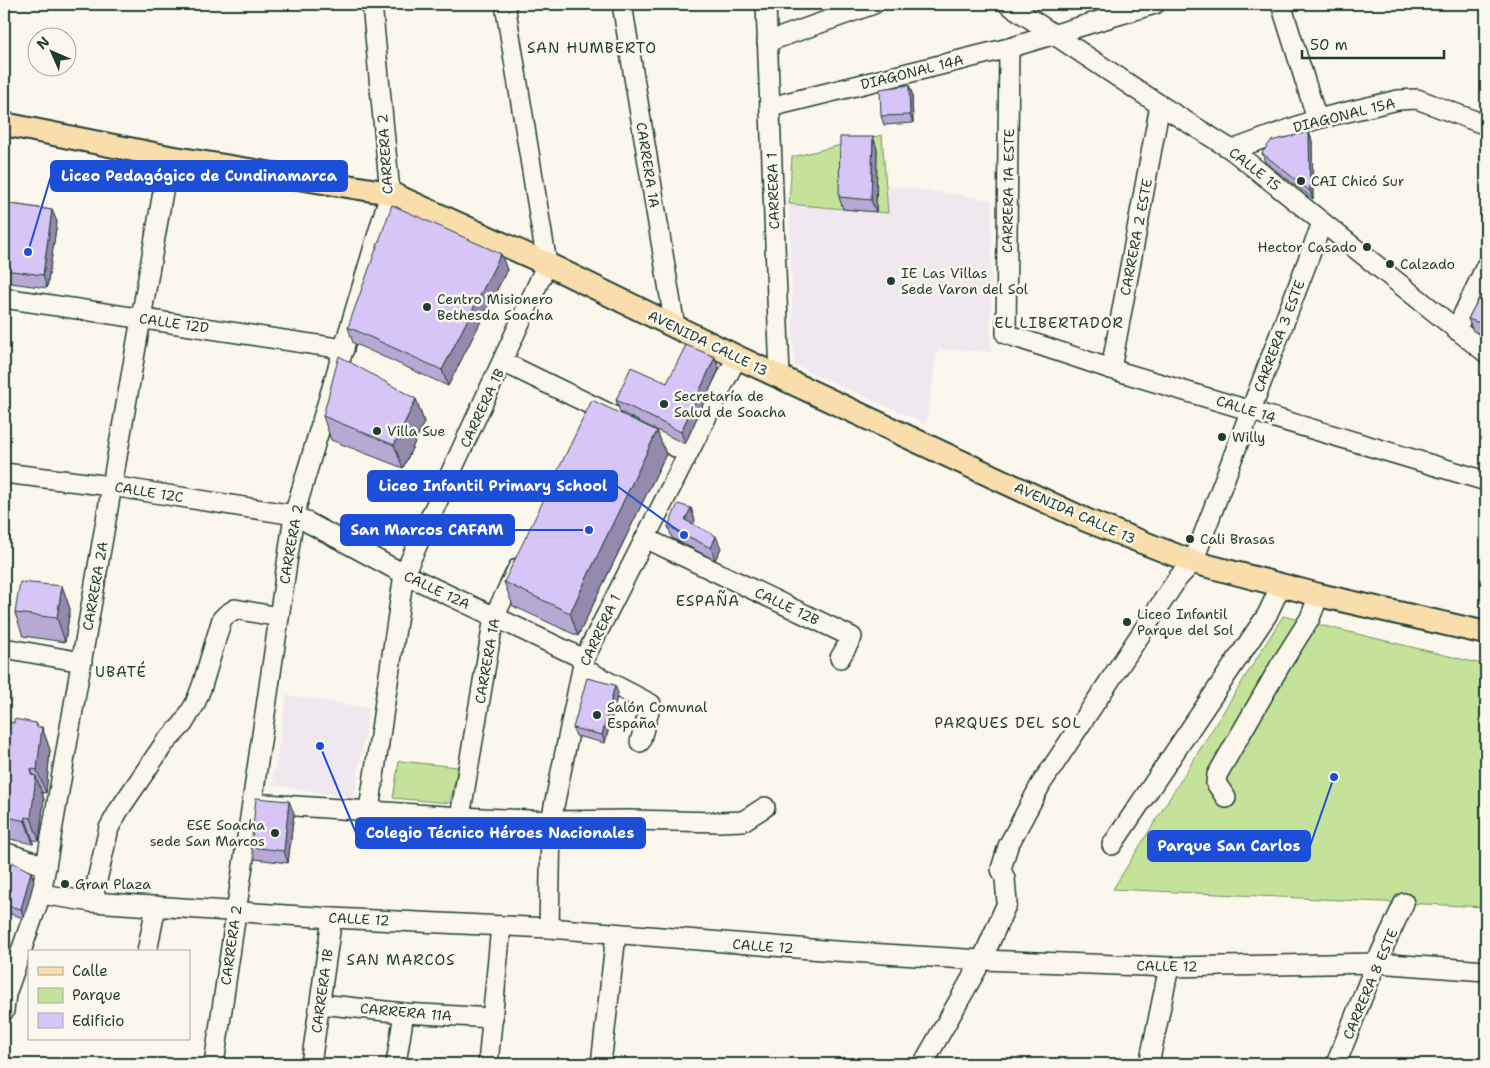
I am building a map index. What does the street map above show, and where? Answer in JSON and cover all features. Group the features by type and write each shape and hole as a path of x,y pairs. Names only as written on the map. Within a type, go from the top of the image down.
{"main road":[{"name":"AVENIDA CALLE 13","path":"4,124 169,156 390,193 547,264 737,357 1088,521 1193,562 1319,595 1486,633"}],"street":[{"name":"CARRERA 2","path":"214,1064 294,515 390,193 372,4"},
{"path":"505,4 547,264"},
{"name":"CARRERA 1A","path":"622,4 675,327"},
{"name":"CARRERA 1","path":"766,4 780,377"},
{"path":"767,42 874,4"},
{"name":"CALLE 15","path":"1008,4 1160,105 1232,150 1486,353"},
{"name":"DIAGONAL 14A","path":"770,107 1009,48 1155,4"},
{"path":"1281,4 1317,119"},
{"name":"CARRERA 1A ESTE","path":"1006,334 1009,48"},
{"name":"DIAGONAL 15A","path":"1232,150 1317,119 1398,100 1417,99 1486,125"},
{"name":"CARRERA 2 ESTE","path":"1111,369 1160,105"},
{"name":"CARRERA 2A","path":"5,1000 41,894 169,156"},
{"name":"CARRERA 3 ESTE","path":"1193,562 1322,222"},
{"name":"CARRERA 1B","path":"369,810 404,574 547,264"},
{"path":"1456,330 1486,266"},
{"name":"CALLE 12D","path":"4,298 344,349"},
{"name":"CALLE 14","path":"1006,334 1111,369 1486,481"},
{"name":"CARRERA 1","path":"549,928 551,821 583,664 737,357"},
{"path":"503,362 688,453"},
{"path":"588,425 596,408"},
{"name":"CALLE 12C","path":"4,473 111,486 294,515"},
{"name":"CALLE 12A","path":"294,515 404,574 494,616 583,664 651,704 640,742"},
{"name":"CALLE 12B","path":"645,538 852,637 840,658"},
{"name":"CARRERA 1A","path":"460,817 494,616 524,556"},
{"path":"923,1064 982,960 1007,903 1005,879 1001,869 1008,846 1041,784 1178,578 1193,562"},
{"path":"1112,845 1267,615 1281,585"},
{"path":"1226,798 1216,783 1217,775 1281,664 1310,618 1319,595"},
{"path":"92,902 109,828 164,744 184,724 195,704 222,619 226,614 235,609 279,617"},
{"path":"4,648 82,662"},
{"path":"252,804 551,821 719,822 743,821 765,807"},
{"path":"4,852 46,866"},
{"name":"CALLE 12","path":"41,894 92,902 236,910 332,918 549,928 616,935 982,960 1169,967 1376,963 1486,971"},
{"name":"CARRERA 8 ESTE","path":"1336,1064 1376,963 1404,903"},
{"path":"147,950 156,906"},
{"name":"CARRERA 1B","path":"312,1064 332,918"},
{"path":"488,1064 501,926"},
{"path":"602,1064 616,935"},
{"path":"1149,1064 1169,967"},
{"name":"CARRERA 11A","path":"320,1004 404,1013 492,1018"},
{"path":"396,1064 404,1013"}],"shaded area":[{"name":"IE Las Villas Sede Varon del Sol","path":"887,185 992,200 991,352 938,349 926,424 794,365 789,204 888,213"},
{"path":"287,695 369,708 354,798 272,785"}],"green space":[{"path":"882,135 888,213 789,204 792,157"},
{"path":"1283,616 1486,665 1486,907 1113,889"},
{"path":"399,761 458,767 450,803 393,798"}],"building":[{"path":"909,85 910,115 881,116 880,89"},
{"name":"CAI Chicó Sur","path":"1309,132 1310,191 1262,153 1271,141"},
{"path":"840,137 873,137 871,200 839,197"},
{"path":"4,203 52,210 43,275 4,270"},
{"name":"Centro Misionero Bethesda Soacha","path":"392,205 501,254 442,370 348,327"},
{"path":"1486,284 1486,325 1468,319"},
{"name":"Secretaría de Salud de Soacha","path":"686,345 715,357 681,432 616,400 631,367 667,383"},
{"path":"339,356 416,399 394,445 323,416"},
{"path":"592,400 657,431 570,613 504,582"},
{"path":"678,504 691,508 685,520 716,536 711,548 668,526"},
{"path":"20,582 62,586 57,618 15,613"},
{"name":"Salón Comunal España","path":"587,678 615,685 602,735 573,728"},
{"path":"14,719 36,723 37,727 42,727 37,770 31,769 31,775 36,776 31,818 25,817 25,821 4,816 4,770 8,771 8,764 4,763 4,752 9,722 14,723"},
{"name":"ESE Soacha sede San Marcos","path":"256,798 289,801 284,851 251,847"},
{"path":"12,862 31,872 21,909 4,905 4,885"}],"place":[{"name":"CAI Chicó Sur","path":"1301,181"},
{"name":"Hector Casado","path":"1367,247"},
{"name":"Liceo Pedagógico de Cundinamarca","path":"28,252"},
{"name":"Calzado","path":"1390,264"},
{"name":"IE Las Villas Sede Varon del Sol","path":"891,281"},
{"name":"Centro Misionero Bethesda Soacha","path":"427,307"},
{"name":"Secretaría de Salud de Soacha","path":"664,404"},
{"name":"Villa Sue","path":"377,431"},
{"name":"Willy","path":"1222,437"},
{"name":"San Marcos CAFAM","path":"589,530"},
{"name":"Liceo Infantil Primary School","path":"684,535"},
{"name":"Cali Brasas","path":"1190,539"},
{"name":"Liceo Infantil Parque del Sol","path":"1127,622"},
{"name":"Salón Comunal España","path":"597,715"},
{"name":"Colegio Técnico Héroes Nacionales","path":"320,746"},
{"name":"Parque San Carlos","path":"1334,777"},
{"name":"ESE Soacha sede San Marcos","path":"275,833"},
{"name":"Gran Plaza","path":"65,884"}],"district":[{"name":"SAN HUMBERTO","path":"592,48"},
{"name":"EL LIBERTADOR","path":"1059,323"},
{"name":"ESPAÑA","path":"708,601"},
{"name":"UBATÉ","path":"121,672"},
{"name":"PARQUES DEL SOL","path":"1008,723"},
{"name":"SAN MARCOS","path":"401,960"}]}
